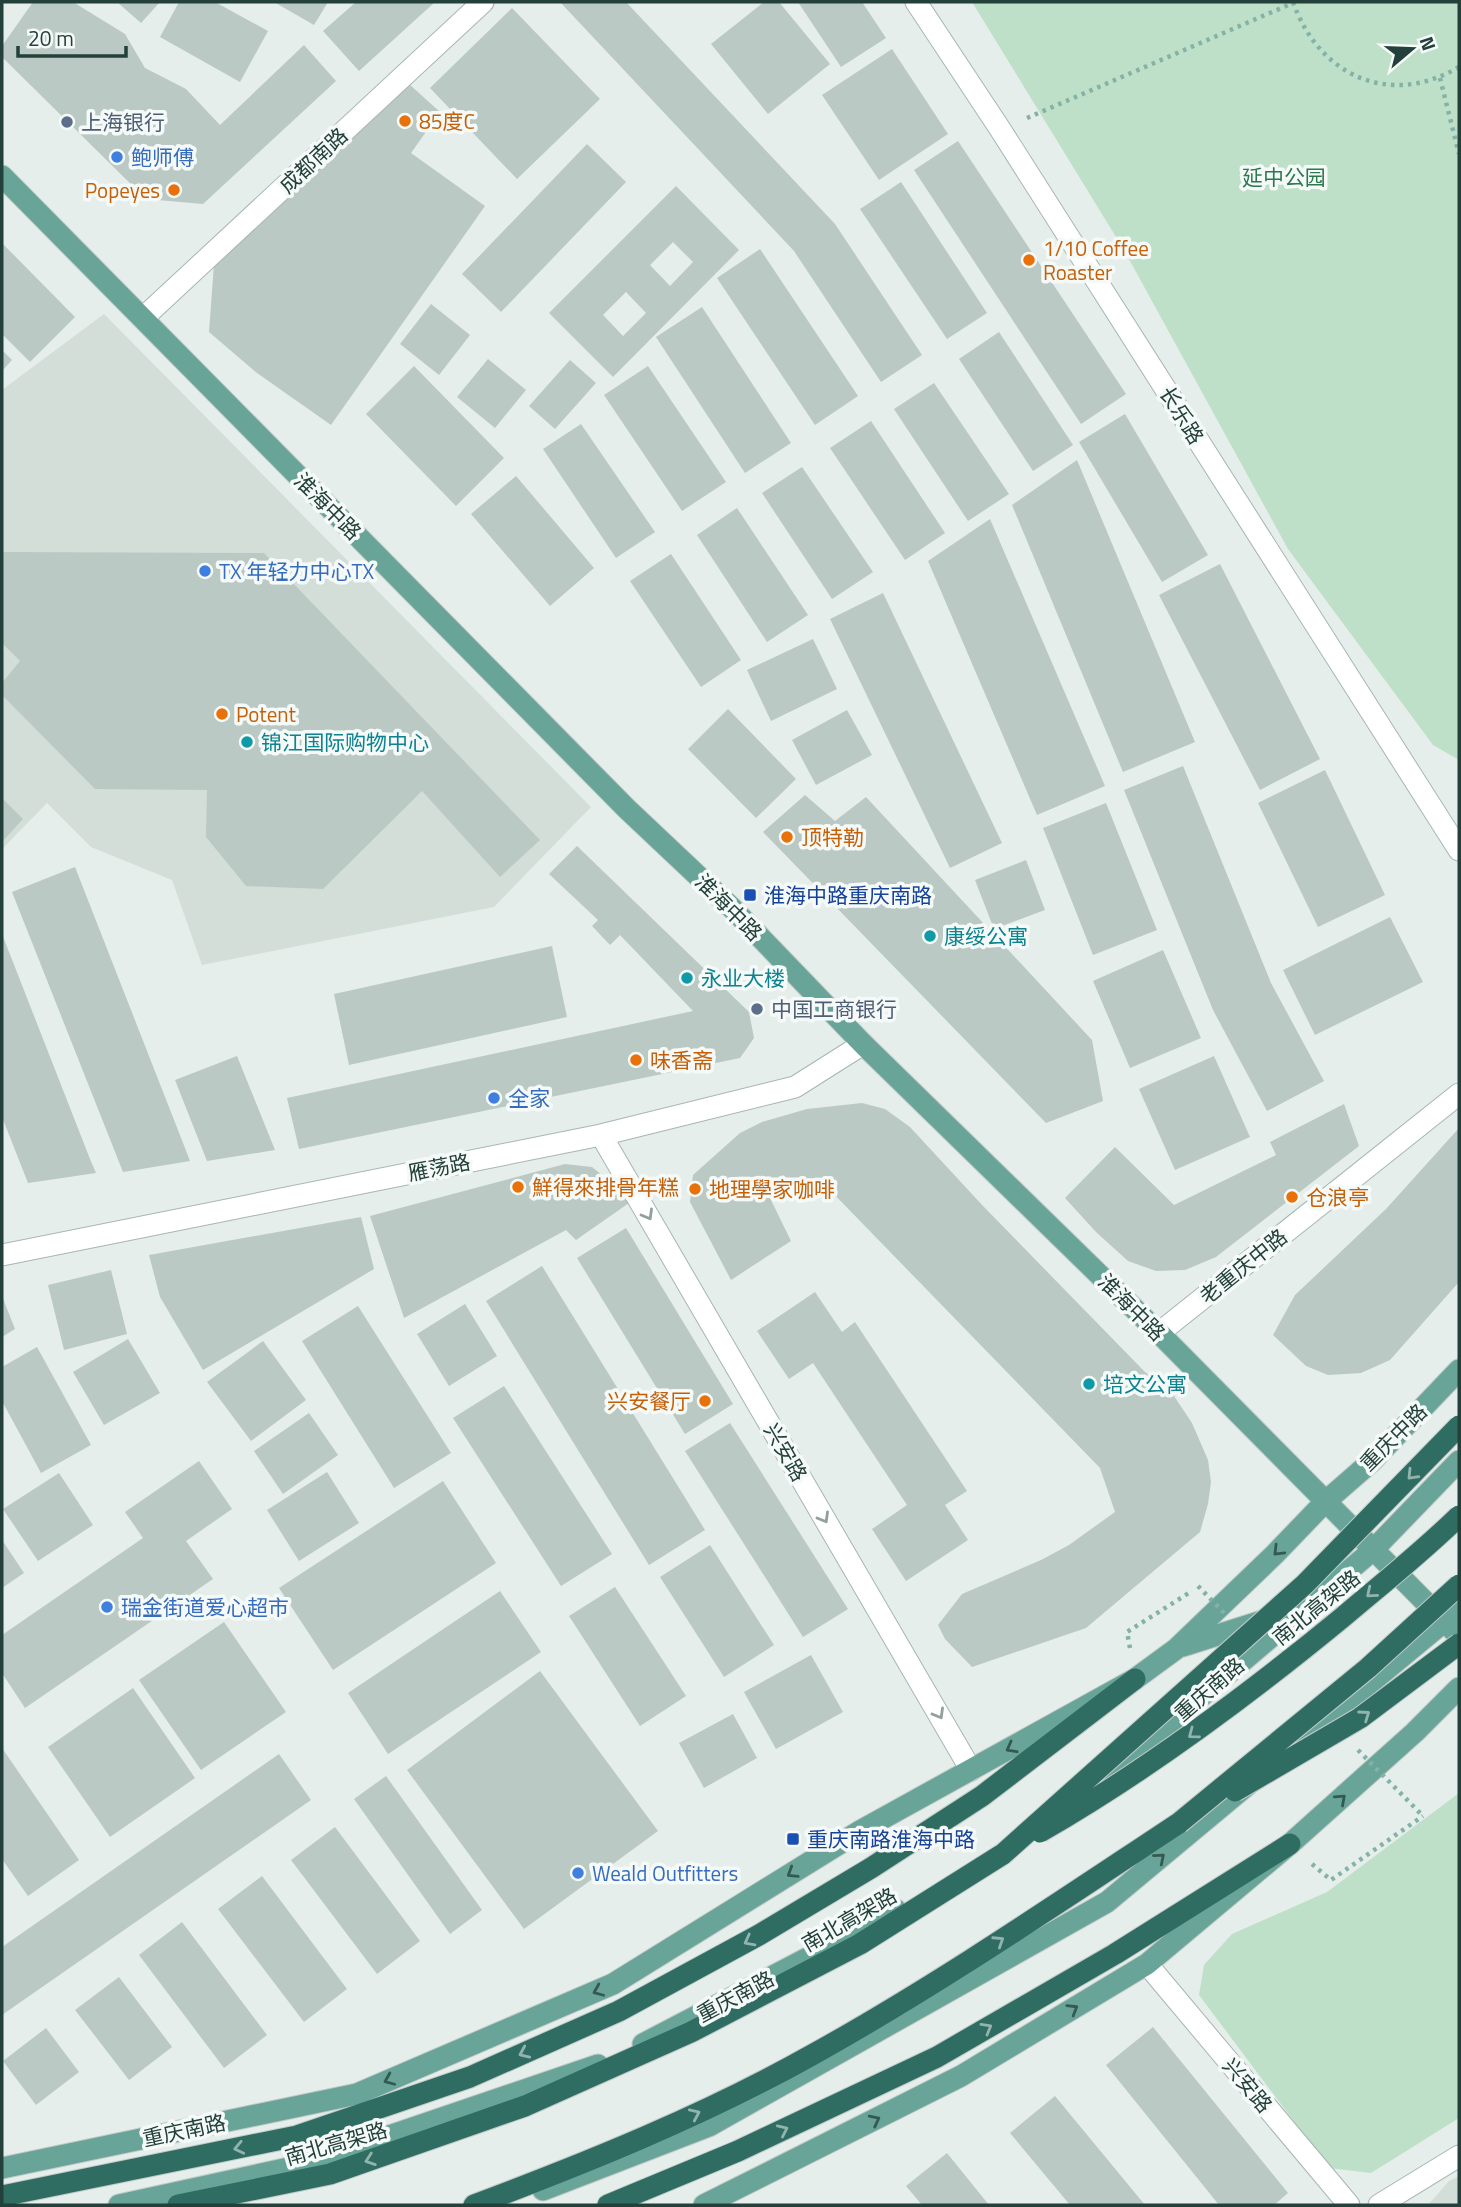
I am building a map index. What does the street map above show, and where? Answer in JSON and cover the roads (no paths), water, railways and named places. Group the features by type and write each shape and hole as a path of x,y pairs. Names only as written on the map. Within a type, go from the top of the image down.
{"highway":[{"path":"1003,1854 1305,1584 1459,1426"},
{"name":"南北高架路","path":"178,2205 330,2174 525,2106 691,2032 860,1944 1152,1764 1293,1658 1430,1544 1459,1516"},
{"path":"1179,1824 1368,1668 1459,1585"},
{"path":"474,2205 559,2173 699,2112 810,2057 907,2000 1179,1824 1360,1718 1459,1644"},
{"path":"2,2196 297,2136 470,2077 619,2011 759,1936 871,1868 982,1796 1135,1679"},
{"path":"608,2205 738,2151 937,2057 1115,1954 1290,1844"}],"main road":[{"name":"淮海中路","path":"2,176 618,800 733,909 863,1044 1159,1333 1373,1550 1454,1621"},
{"name":"重庆中路","path":"1325,1502 1372,1461 1459,1370"},
{"name":"重庆南路","path":"119,2205 307,2164 612,2060 867,1927 1089,1792 1373,1550 1459,1461"},
{"name":"重庆南路","path":"2,2168 357,2094 613,1984 860,1831 1135,1679 1176,1649 1325,1502"},
{"path":"1176,1649 1304,1608"},
{"path":"502,2205 709,2126 1107,1902 1454,1621"},
{"path":"704,2205 961,2076 1147,1964 1290,1844 1415,1732 1459,1688"}],"street":[{"name":"成都南路","path":"143,318 483,2"},
{"name":"长乐路","path":"916,2 1453,833 1459,850"},
{"name":"雁荡路","path":"2,1255 601,1135 795,1087 863,1044"},
{"name":"老重庆中路","path":"1159,1333 1459,1094"},
{"name":"兴安路","path":"601,1135 971,1770"},
{"name":"兴安路","path":"1147,1964 1349,2205"},
{"path":"1379,2205 1459,2156"}],"place":[{"name":"85度C","path":"405,121"},
{"name":"上海银行","path":"67,122"},
{"name":"鲍师傅","path":"117,157"},
{"name":"Popeyes","path":"174,190"},
{"name":"1/10 Coffee Roaster","path":"1029,260"},
{"name":"TX 年轻力中心TX","path":"205,571"},
{"name":"Potent","path":"222,714"},
{"name":"锦江国际购物中心","path":"247,742"},
{"name":"顶特勒","path":"787,837"},
{"name":"淮海中路重庆南路","path":"750,895"},
{"name":"康绥公寓","path":"930,936"},
{"name":"永业大楼","path":"687,978"},
{"name":"中国工商银行","path":"757,1009"},
{"name":"味香斋","path":"636,1060"},
{"name":"全家","path":"494,1098"},
{"name":"鮮得來排骨年糕","path":"518,1187"},
{"name":"地理學家咖啡","path":"695,1189"},
{"name":"仓浪亭","path":"1292,1197"},
{"name":"培文公寓","path":"1089,1384"},
{"name":"兴安餐厅","path":"705,1401"},
{"name":"瑞金街道爱心超市","path":"107,1607"},
{"name":"重庆南路淮海中路","path":"793,1839"},
{"name":"Weald Outfitters","path":"578,1873"}],"park label":[{"name":"延中公园","path":"1284,177"}]}
